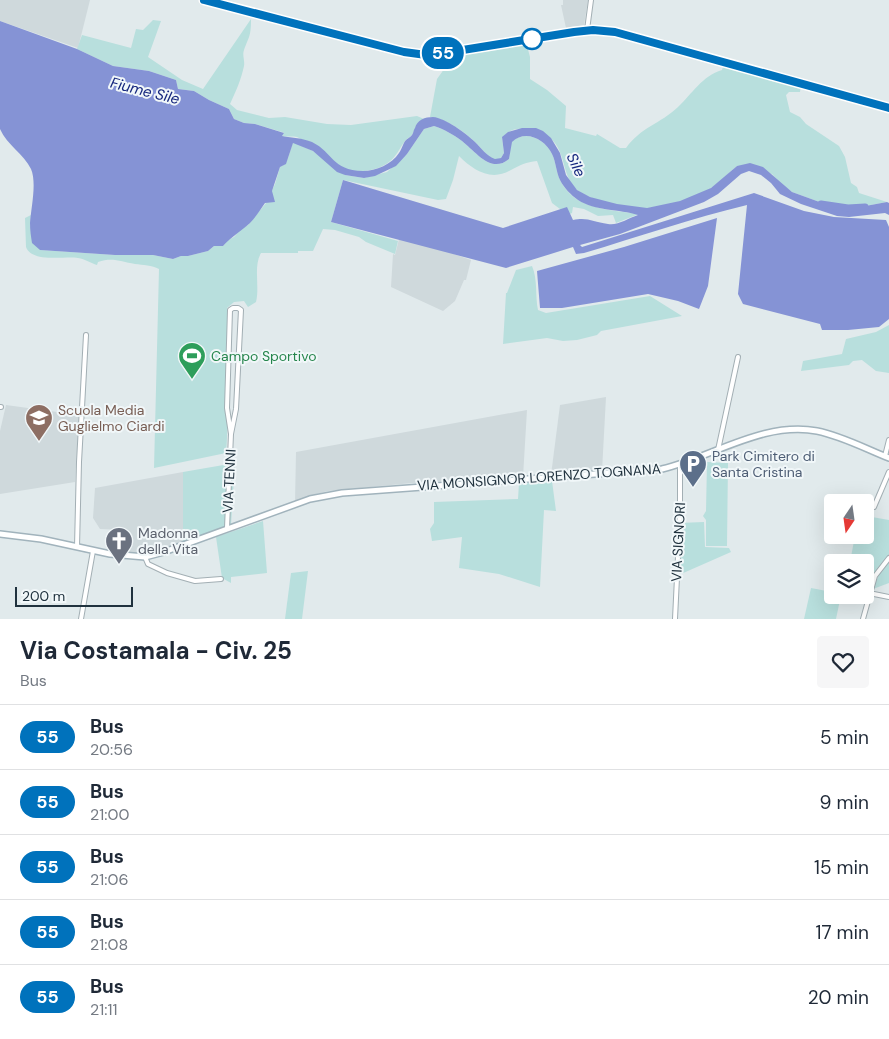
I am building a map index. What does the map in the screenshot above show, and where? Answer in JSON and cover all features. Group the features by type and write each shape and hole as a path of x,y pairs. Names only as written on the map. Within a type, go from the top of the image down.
{"street":[{"path":"204,0 404,52 426,55 587,30 608,31 630,35 889,108"},
{"path":"587,30 591,0"},
{"name":"VIA TENNI","path":"227,528 231,434 235,415 241,310 238,308 230,310 227,408 231,434"},
{"path":"77,547 79,462 86,335"},
{"path":"718,450 738,357"},
{"path":"228,415 235,415"},
{"name":"VIA MONSIGNOR LORENZO TOGNANA","path":"145,557 164,552 310,499 342,493 662,469 746,439 788,429 816,431 887,457"},
{"path":"887,457 889,440"},
{"name":"VIA SIGNORI","path":"674,619 680,515 680,464"},
{"path":"874,507 889,472"},
{"path":"0,534 41,538 110,554 145,557 148,564 167,573 194,581 221,579"},
{"path":"81,619 93,551"},
{"path":"874,579 889,558"},
{"path":"874,594 889,597"},
{"path":"863,619 867,604"}],"shaded area":[{"path":"0,0 90,0 78,48 0,21"},
{"path":"563,0 588,0 584,25 566,28 561,5 563,5"},
{"path":"251,19 250,33 243,52 243,71 230,104 237,110 269,118 285,117 327,124 351,125 417,116 424,119 418,123 412,136 406,140 389,162 371,170 350,170 338,165 297,137 282,136 284,133 282,132 234,119 229,109 194,91 178,89 176,80 149,71 113,66 77,49 82,35 131,48 136,29 143,30 153,20 161,21 148,57 182,80 203,89"},
{"path":"526,42 530,57 530,79 566,106 565,128 596,136 597,134 620,148 626,148 644,130 671,113 703,81 722,70 724,63 801,85 800,92 789,92 786,95 790,112 800,117 806,124 839,146 845,157 851,183 857,187 859,193 887,202 860,207 836,208 792,192 772,174 737,166 715,186 689,198 649,208 622,206 600,201 576,189 568,178 556,144 548,137 526,129 511,131 502,138 504,153 501,158 495,160 461,130 443,120 430,117 437,79 447,65 449,55"},
{"path":"434,126 445,130 462,141 484,160 496,164 509,159 511,142 516,138 528,136 540,140 549,149 553,157 560,180 568,192 575,198 600,208 639,214 616,223 613,215 598,216 584,209 573,207 572,213 568,215 552,203 537,161 523,164 504,173 489,175 476,170 459,156 446,199 438,200 343,180 331,222 398,241 395,254 366,242 359,237 335,230 323,229 313,251 261,253 257,264 256,302 248,307 244,301 234,302 227,308 226,453 154,468 159,269 117,260 98,262 97,265 78,258 49,258 35,255 29,252 26,247 25,218 31,215 30,225 40,250 115,255 153,255 173,259 188,256 208,251 214,246 223,246 248,225 266,203 275,184 280,167 285,164 288,158 293,142 313,151 345,175 364,178 387,172 407,154 424,129"},
{"path":"400,235 471,260 466,280 464,280 455,301 443,311 391,287 393,254 395,255"},
{"path":"532,266 538,310 546,313 650,296 682,316 601,331 597,335 577,340 563,341 547,338 503,344 506,293 516,270"},
{"path":"889,325 889,373 876,371 862,360 853,361 849,365 801,371 803,361 842,354 846,339 876,332"},
{"path":"606,397 602,471 551,475 560,405"},
{"name":"Scuola Media Guglielmo Ciardi","path":"6,405 79,415 75,482 0,494 0,431"},
{"path":"527,410 523,477 412,483 328,491 295,503 296,452"},
{"path":"707,462 728,463 727,546 706,546 706,520 703,516 706,511"},
{"path":"235,463 231,525 183,543 183,472"},
{"path":"183,472 183,543 146,554 121,553 124,530 100,529 93,518 95,488"},
{"path":"552,481 556,511 544,510 540,587 499,574 459,568 462,537 432,541 430,529 434,523 434,502 518,499 519,483"},
{"path":"874,517 889,520 889,583 874,589 878,577 874,575 874,554 852,554 853,544 874,544"},
{"path":"263,521 267,573 231,577 231,583 222,578 216,537"},
{"path":"704,522 705,547 729,548 731,552 681,574 679,523"},
{"path":"308,571 302,619 285,619 291,573"},
{"path":"811,588 824,590 824,604 839,604 836,619 804,619"}],"water":[{"name":"Fiume Sile","path":"0,21 77,49 113,66 149,71 176,80 178,89 194,91 229,109 234,119 284,133 282,136 312,142 339,164 353,170 368,171 388,164 396,157 405,141 412,135 419,121 424,118 433,117 461,130 495,159 501,158 504,153 502,137 508,132 522,128 536,128 543,131 551,138 560,153 566,175 577,190 590,197 617,204 647,208 680,201 711,188 737,166 750,163 763,167 792,192 836,208 860,207 887,202 889,203 889,215 885,213 849,217 837,216 801,204 780,194 761,175 749,171 741,174 718,194 704,202 620,234 580,245 582,247 754,193 804,211 834,217 886,220 889,227 889,319 879,327 822,330 820,324 743,304 738,294 747,205 584,253 576,254 573,247 506,268 331,222 343,180 503,228 567,207 573,220 587,219 608,224 619,223 638,215 599,208 578,200 562,183 549,149 540,140 529,136 517,138 512,142 509,159 496,164 484,160 462,141 445,130 434,126 424,129 407,154 396,166 375,176 364,178 337,172 313,151 293,143 286,164 280,167 272,191 275,202 265,203 250,223 223,246 214,246 208,251 173,259 153,255 115,255 40,250 32,243 30,223 34,188 33,175 28,164 0,129"},
{"path":"717,218 708,286 699,309 678,301 648,294 562,308 540,308 537,271 624,247"}],"waterway":[{"name":"Sile","path":"821,204 848,208 865,207"}],"bus line":[{"name":"55","path":"204,0 404,52 426,55 587,30 615,32 889,108"}],"place":[{"name":"Campo Sportivo","path":"192,380"},
{"name":"Scuola Media Guglielmo Ciardi","path":"39,442"},
{"name":"Park Cimitero di Santa Cristina","path":"693,488"},
{"name":"Madonna della Vita","path":"119,565"}]}
